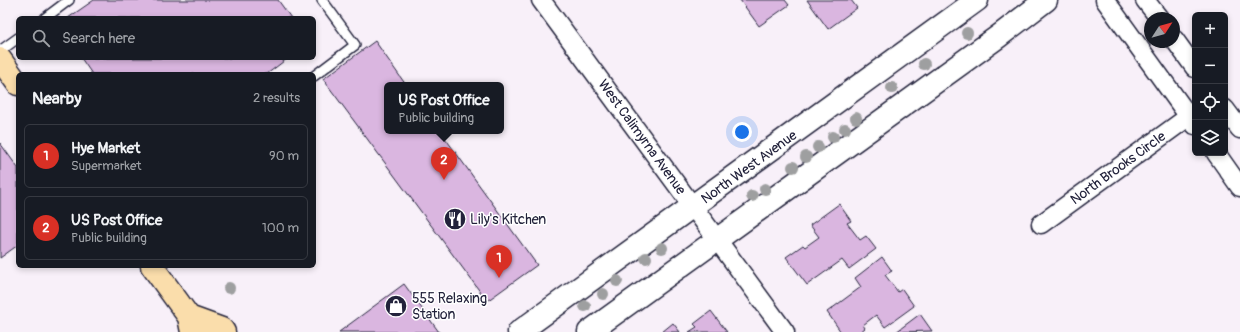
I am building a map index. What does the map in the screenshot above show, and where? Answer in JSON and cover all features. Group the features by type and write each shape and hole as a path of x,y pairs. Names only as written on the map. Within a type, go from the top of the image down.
{"main road":[{"path":"589,332 993,41 1046,0"},
{"name":"North West Avenue","path":"519,332 693,208 974,1"},
{"path":"0,59 16,81"},
{"path":"153,268 191,324 222,329 224,332"}],"street":[{"name":"West Calimyrna Avenue","path":"541,0 785,332"},
{"path":"1104,0 1192,117"},
{"path":"1145,0 1154,12"},
{"path":"1180,47 1192,64"},
{"path":"1228,112 1240,129"},
{"name":"North Brooks Circle","path":"1042,224 1192,119"},
{"path":"1218,156 1240,187"}],"lane":[{"path":"48,16 69,0"},
{"path":"316,74 355,45 322,0"},
{"path":"0,51 16,39"}],"building":[{"path":"94,0 278,0 290,16 71,16"},
{"path":"740,0 785,0 789,5 759,26"},
{"path":"807,0 851,0 857,8 828,29"},
{"path":"375,41 404,82 384,82 384,134 442,134 537,265 487,301 323,79"},
{"path":"82,60 285,60 270,72 91,72"},
{"path":"0,143 16,165 16,246 0,258"},
{"path":"839,204 851,221 847,223 860,240 866,236 876,249 849,269 842,260 807,285 786,257 803,245 805,247 819,237 810,225"},
{"path":"882,257 892,271 885,275 898,292 902,289 914,306 885,327 876,315 863,325 865,328 860,332 841,332 827,312 861,287 855,278"},
{"path":"404,284 439,332 339,332"},
{"path":"711,311 727,332 689,332 697,327 694,324"},
{"path":"920,314 932,331 896,332"},
{"path":"673,323 680,332 662,332"}],"place":[{"name":"US Post Office","path":"444,180"},
{"name":"Lily's Kitchen","path":"455,219"},
{"name":"Hye Market","path":"499,278"},
{"name":"555 Relaxing Station","path":"396,306"}]}
